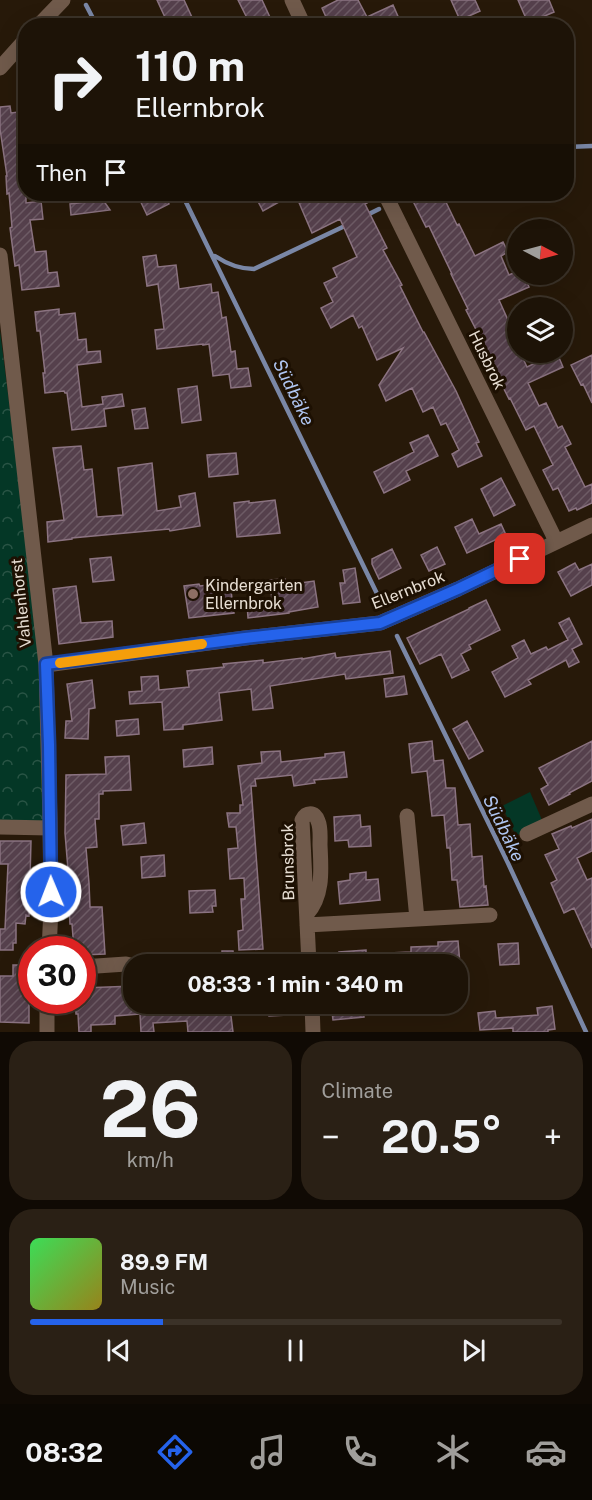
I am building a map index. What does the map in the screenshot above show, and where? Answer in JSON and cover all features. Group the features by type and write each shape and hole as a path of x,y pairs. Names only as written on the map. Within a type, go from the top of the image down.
{"street":[{"path":"46,18 63,0"},
{"path":"292,0 300,18"},
{"path":"0,68 18,48"},
{"name":"Husbrok","path":"388,201 556,542"},
{"name":"Vahlenhorst","path":"0,255 46,664 50,936"},
{"name":"Ellernbrok","path":"46,664 380,623 458,589 592,525"},
{"path":"527,834 592,804"},
{"name":"Brunsbrok","path":"307,919 317,897 321,878 318,819 309,813 304,815 302,820 309,954"},
{"path":"407,816 417,919"},
{"path":"0,826 50,828"},
{"path":"307,919 417,919 490,915"},
{"path":"96,966 123,964"},
{"path":"47,1014 47,1032"},
{"path":"313,1014 314,1032"}],"green space":[{"path":"0,331 43,669 43,824 0,823"},
{"path":"530,792 542,820 516,836 502,806"}],"building":[{"path":"157,0 184,0 192,18 165,18"},
{"path":"238,0 262,0 270,18 247,18"},
{"path":"338,0 358,0 367,17 393,5 399,18 326,18 322,8"},
{"path":"451,0 475,0 480,11 459,18"},
{"path":"518,0 549,0 554,12 540,18 526,18"},
{"path":"10,106 11,113 18,112 18,201 26,201 26,203 41,201 43,219 30,220 35,252 46,251 48,273 57,272 59,286 22,290 19,265 15,266 10,228 12,227 0,129 0,107"},
{"path":"104,201 110,210 71,215 70,204"},
{"path":"140,201 168,201 169,204 147,215"},
{"path":"258,201 279,202 263,211"},
{"path":"298,201 366,201 365,204 387,248 383,250 423,332 456,391 479,442 476,443 482,456 458,467 452,454 459,450 446,423 441,425 433,407 423,412 412,388 386,401 379,385 403,348 377,360 362,326 359,328 353,315 331,328 321,308 333,302 324,283 337,277 333,268 357,257 340,219 312,233"},
{"path":"413,201 445,201 475,256 503,242 507,253 501,256 507,270 507,285 528,285 529,287 499,300 507,318 507,363 525,363 527,367 536,363 561,363 563,367 528,383 539,406 546,403 558,428 562,426 571,444 565,447 585,487 592,484 592,503 569,511 558,488 553,490 543,470 553,465 534,426 526,430 509,399 429,226 426,227"},
{"path":"156,255 158,267 176,265 179,289 211,284 212,293 218,292 222,318 226,317 231,352 235,351 237,369 248,368 251,386 231,388 229,374 213,376 209,344 157,349 155,330 164,329 158,284 147,286 143,257"},
{"path":"59,309 59,315 75,313 78,340 86,339 87,352 100,351 101,362 77,365 82,407 103,404 102,397 122,394 124,406 104,409 106,426 72,430 67,393 64,391 45,393 40,331 37,331 35,312"},
{"path":"592,355 592,403 571,365"},
{"path":"197,386 201,420 182,423 178,389"},
{"path":"145,408 148,428 135,429 132,410"},
{"path":"428,435 438,456 406,471 410,480 384,493 374,472 414,452 410,443"},
{"path":"81,446 84,470 92,469 97,517 123,515 118,468 152,463 157,511 181,507 179,496 195,493 200,526 170,531 169,529 48,542 47,522 64,520 53,448"},
{"path":"236,453 238,474 209,477 207,455"},
{"path":"501,478 515,505 494,516 481,489"},
{"path":"275,500 280,533 237,537 234,503"},
{"path":"472,519 479,534 501,524 506,535 467,553 455,527"},
{"path":"437,547 445,564 429,571 421,555"},
{"path":"392,549 401,568 379,579 372,559"},
{"path":"111,557 114,580 93,582 90,559"},
{"path":"575,563 579,570 592,564 592,585 571,596 558,572"},
{"path":"355,568 360,602 343,604 340,583 345,583 343,570"},
{"path":"285,579 286,585 314,581 318,607 248,618 247,603 272,600 270,580"},
{"path":"223,583 224,592 231,591 234,613 189,618 184,586"},
{"path":"76,586 81,623 112,621 113,637 59,644 53,589"},
{"path":"486,600 500,630 469,645 471,649 461,654 469,670 452,678 441,654 420,664 407,638"},
{"path":"569,618 582,644 572,649 579,662 569,667 566,660 528,680 531,684 505,697 492,672 518,658 512,646 524,640 531,654 546,647 548,650 568,640 559,623"},
{"path":"390,651 393,673 346,679 345,674 270,686 273,708 253,710 251,689 219,693 222,720 183,725 183,729 164,730 162,702 130,704 129,692 142,691 141,677 158,676 159,690 189,687 187,671 224,667 223,664 263,660 263,663 335,653 336,658"},
{"path":"404,676 407,694 386,697 384,679"},
{"path":"92,680 95,708 89,709 88,739 65,738 66,721 72,721 67,684"},
{"path":"138,719 139,734 117,736 116,721"},
{"path":"467,721 483,751 469,759 453,729"},
{"path":"432,741 434,761 443,760 446,788 455,788 458,825 470,824 472,857 482,856 488,905 460,907 457,880 452,880 450,848 447,848 444,815 432,816 427,771 412,773 409,744"},
{"path":"592,741 592,781 549,805 541,789 548,785 539,768"},
{"path":"212,747 213,764 184,767 183,750"},
{"path":"280,751 281,762 325,757 325,754 344,752 347,777 314,780 315,783 294,786 292,775 255,779 256,786 251,786 263,949 239,950 238,931 243,930 241,899 245,899 244,878 230,879 228,849 238,848 236,827 229,827 227,813 240,813 240,805 243,805 238,766 262,763 261,752"},
{"path":"129,756 131,790 103,791 103,794 99,794 99,819 95,819 97,847 86,848 90,907 102,907 105,954 96,954 96,936 73,936 72,924 70,924 69,906 71,906 65,833 66,775 106,774 105,757"},
{"path":"360,815 361,827 370,826 371,846 349,847 348,840 335,841 334,817"},
{"path":"592,819 592,851 577,858 587,880 592,878 592,948 574,908 564,913 551,883 557,880 545,855 559,849 552,834"},
{"path":"144,823 146,843 123,845 121,826"},
{"path":"0,841 31,841 29,916 26,915 25,924 16,923 16,943 13,943 13,950 0,950 0,929 5,929 8,864 0,864"},
{"path":"164,855 165,876 142,878 141,857"},
{"path":"366,872 366,880 378,879 380,900 340,904 338,882 350,880 350,874"},
{"path":"215,890 216,906 212,906 213,912 190,913 189,891"},
{"path":"458,941 459,954 366,954 411,952 411,947 438,946 438,942"},
{"path":"518,943 519,964 500,965 498,944"},
{"path":"366,950 366,954 339,954 339,952"},
{"path":"222,951 233,951 233,954 222,954"},
{"path":"13,965 18,965 18,1014 29,1014 29,1023 0,1022 0,976 13,976"},
{"path":"123,986 123,1014 140,1014 115,1016 115,1024 91,1025 91,1032 79,1032 78,1014 96,1014 96,987"},
{"path":"552,1006 555,1029 548,1030 548,1032 513,1032 513,1028 480,1030 478,1013 495,1011 496,1018 538,1015 537,1008"},
{"path":"140,1014 231,1014 233,1032 188,1032 187,1021 153,1023 154,1032 141,1032"},
{"path":"269,1014 288,1015 269,1016"},
{"path":"332,1014 364,1014 364,1017 333,1020"}],"waterway":[{"path":"86,5 93,18"},
{"path":"574,147 592,146"},
{"name":"Südbäke","path":"185,201 383,606"},
{"path":"365,216 379,209"},
{"path":"215,256 234,265 254,269 349,224"},
{"name":"Südbäke","path":"397,636 507,861 586,1032"}],"slow traffic":[{"path":"60,663 202,644"}],"place":[{"name":"Kindergarten Ellernbrok","path":"193,594"}],"route":[{"path":"51,892 46,664 380,623 520,559"}]}
